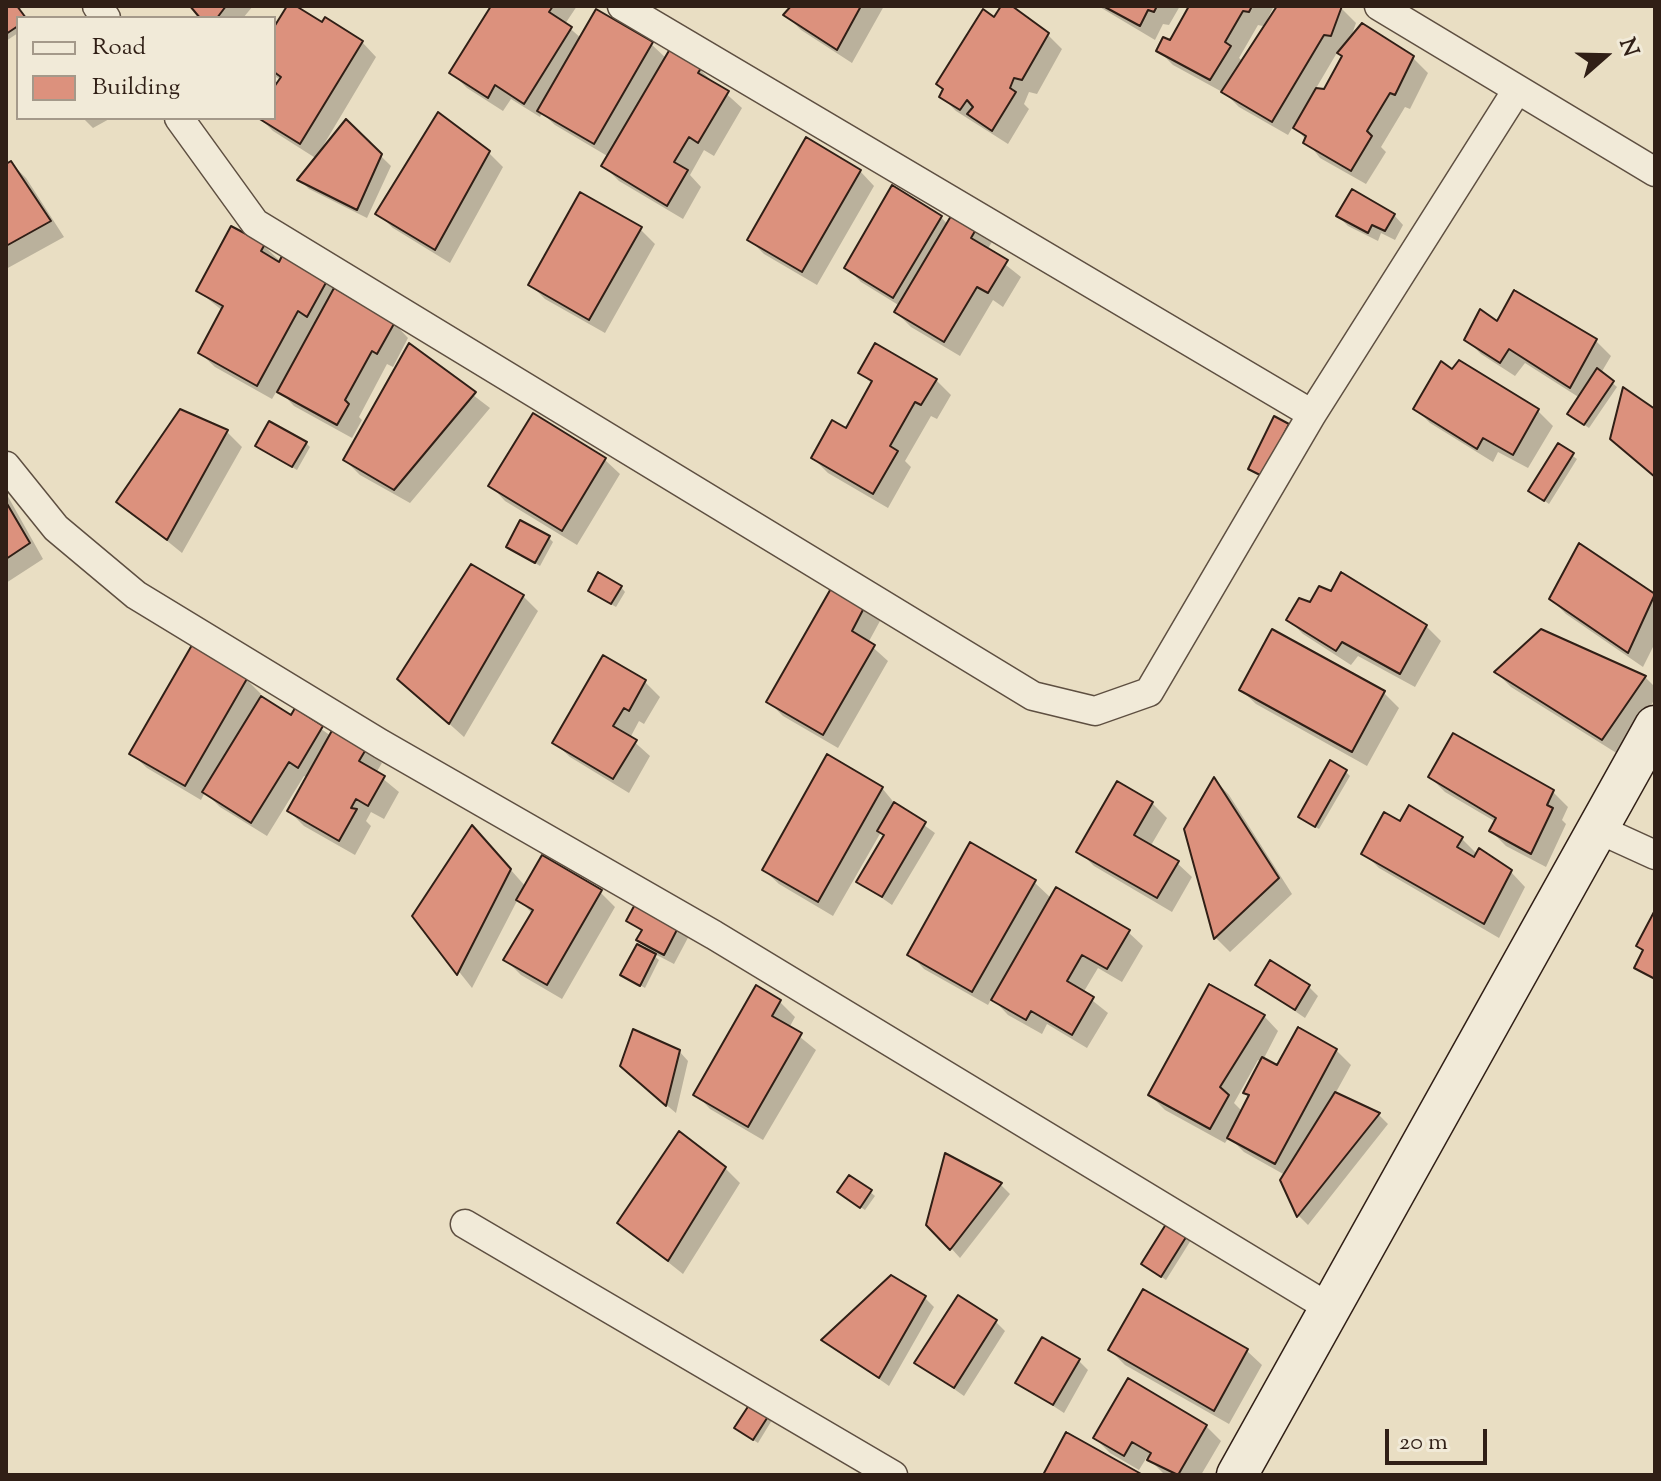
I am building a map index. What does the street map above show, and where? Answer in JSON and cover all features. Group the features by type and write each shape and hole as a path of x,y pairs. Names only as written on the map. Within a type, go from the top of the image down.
{"street":[{"path":"622,6 1312,414"},
{"path":"1379,6 1655,172"},
{"path":"180,120 255,223 1033,696 1095,711 1149,692 1312,414 1517,90"},
{"path":"6,466 56,528 136,595 381,744 714,935 1328,1307"},
{"path":"1237,1475 1328,1307 1655,726"},
{"path":"1598,829 1655,855"},
{"path":"465,1224 893,1475"}],"building":[{"path":"6,6 17,6 24,16 16,16 16,27 6,34"},
{"path":"190,6 226,6 218,16 198,16"},
{"path":"287,6 296,6 322,22 325,17 363,41 300,144 261,120 276,120 276,84 281,77 276,73 276,24"},
{"path":"491,6 553,6 549,12 572,27 524,104 495,85 488,98 449,73"},
{"path":"791,6 861,6 837,50 783,15"},
{"path":"1001,6 1012,6 1049,33 1022,80 1014,78 1010,88 1016,92 992,131 967,114 973,107 967,100 960,110 939,97 943,89 936,84 983,9 994,17"},
{"path":"1103,6 1157,6 1154,12 1148,10 1140,26"},
{"path":"1189,6 1252,6 1249,12 1243,11 1225,42 1231,46 1210,80 1156,51 1163,37 1170,40"},
{"path":"1277,6 1342,6 1331,36 1324,35 1272,122 1221,92"},
{"path":"596,9 653,42 594,144 537,111"},
{"path":"1362,23 1414,56 1395,95 1390,93 1367,131 1372,136 1351,171 1303,143 1306,136 1293,128 1316,88 1324,89 1342,56 1337,53"},
{"path":"670,49 701,68 698,73 729,91 698,143 689,137 674,162 688,170 667,206 601,166"},
{"path":"438,112 490,151 435,250 375,214"},
{"path":"346,119 382,154 357,210 297,180"},
{"path":"806,137 861,170 802,272 747,240"},
{"path":"11,161 51,221 6,246 6,164"},
{"path":"892,185 942,216 893,298 844,268"},
{"path":"1352,189 1395,214 1385,231 1372,225 1368,233 1336,216"},
{"path":"580,192 642,227 589,320 528,285"},
{"path":"954,211 978,226 971,238 1008,260 988,293 977,287 944,342 894,312"},
{"path":"231,226 265,244 261,251 279,262 283,254 328,279 307,317 298,311 257,386 198,353 223,306 196,291"},
{"path":"334,288 395,322 377,354 372,351 345,400 349,404 337,425 277,392"},
{"path":"1514,290 1597,339 1570,388 1509,349 1500,363 1464,340 1480,309 1497,321"},
{"path":"409,343 476,392 394,490 343,460"},
{"path":"875,343 937,379 921,405 915,402 890,446 898,451 873,494 811,458 832,420 846,428 872,381 858,373"},
{"path":"1459,360 1539,409 1513,455 1483,438 1477,449 1413,409 1441,361 1452,369"},
{"path":"1597,368 1614,381 1584,425 1567,414"},
{"path":"1623,387 1655,409 1655,477 1610,439"},
{"path":"180,409 228,430 167,540 116,502"},
{"path":"533,413 606,458 562,531 488,486"},
{"path":"1274,416 1289,424 1262,476 1248,469"},
{"path":"269,421 307,442 292,467 255,446"},
{"path":"1558,443 1574,453 1544,501 1528,491"},
{"path":"6,502 30,543 6,559"},
{"path":"520,520 550,536 535,563 506,547"},
{"path":"1579,543 1655,594 1628,653 1549,599"},
{"path":"471,564 524,595 449,724 397,679"},
{"path":"598,572 622,586 611,604 588,591"},
{"path":"1341,572 1427,625 1400,674 1342,642 1336,651 1286,620 1299,598 1310,602 1319,586 1331,591"},
{"path":"833,585 866,604 852,631 875,645 823,735 766,702"},
{"path":"1272,629 1385,691 1352,752 1239,690"},
{"path":"1541,629 1646,676 1602,740 1494,672"},
{"path":"192,645 248,677 185,786 129,754"},
{"path":"603,655 646,680 629,711 624,708 613,726 637,740 613,779 552,743"},
{"path":"261,696 291,715 295,708 323,726 298,768 289,762 251,823 202,792"},
{"path":"334,727 368,746 359,761 385,776 368,806 356,799 351,808 357,809 339,841 287,811"},
{"path":"1453,733 1554,790 1547,805 1553,808 1531,854 1489,831 1496,818 1428,777"},
{"path":"827,754 883,787 818,902 762,870"},
{"path":"1330,760 1347,770 1315,827 1298,817"},
{"path":"1214,777 1279,878 1214,939 1184,829"},
{"path":"1117,781 1153,802 1134,835 1179,861 1157,898 1076,852"},
{"path":"894,802 926,822 882,897 856,882 884,835 877,831"},
{"path":"1409,805 1463,837 1457,847 1474,857 1479,848 1512,870 1484,924 1361,854 1384,812 1400,821"},
{"path":"472,825 511,869 457,975 412,916"},
{"path":"970,842 1036,880 972,992 907,955"},
{"path":"542,855 602,890 547,985 503,960 533,910 516,900"},
{"path":"1056,887 1130,930 1107,969 1082,955 1067,981 1094,997 1072,1035 1031,1011 1026,1020 991,1000"},
{"path":"639,897 682,920 664,955 636,940 642,930 626,921"},
{"path":"1655,910 1655,979 1634,968 1643,950 1636,946"},
{"path":"637,944 656,954 640,986 620,975"},
{"path":"1270,960 1310,985 1295,1010 1255,985"},
{"path":"1209,984 1265,1015 1220,1087 1229,1095 1210,1129 1148,1095"},
{"path":"756,985 781,1000 772,1016 802,1033 748,1127 693,1095"},
{"path":"1298,1027 1337,1049 1275,1164 1227,1138 1249,1095 1243,1093 1262,1057 1277,1065"},
{"path":"633,1029 680,1050 666,1106 620,1066"},
{"path":"1335,1092 1380,1113 1297,1217 1280,1180"},
{"path":"679,1131 726,1167 668,1261 617,1223"},
{"path":"945,1153 1002,1183 950,1250 926,1225"},
{"path":"849,1175 872,1190 860,1208 837,1192"},
{"path":"1168,1221 1188,1234 1161,1277 1141,1264"},
{"path":"891,1275 926,1296 879,1378 821,1340"},
{"path":"1143,1289 1248,1349 1214,1411 1108,1350"},
{"path":"958,1295 997,1320 954,1388 914,1363"},
{"path":"1042,1337 1080,1359 1053,1405 1015,1383"},
{"path":"1128,1378 1207,1425 1178,1475 1147,1460 1151,1453 1132,1442 1124,1456 1093,1438"},
{"path":"751,1402 769,1415 753,1440 734,1428"},
{"path":"1066,1432 1143,1475 1043,1475"}]}
